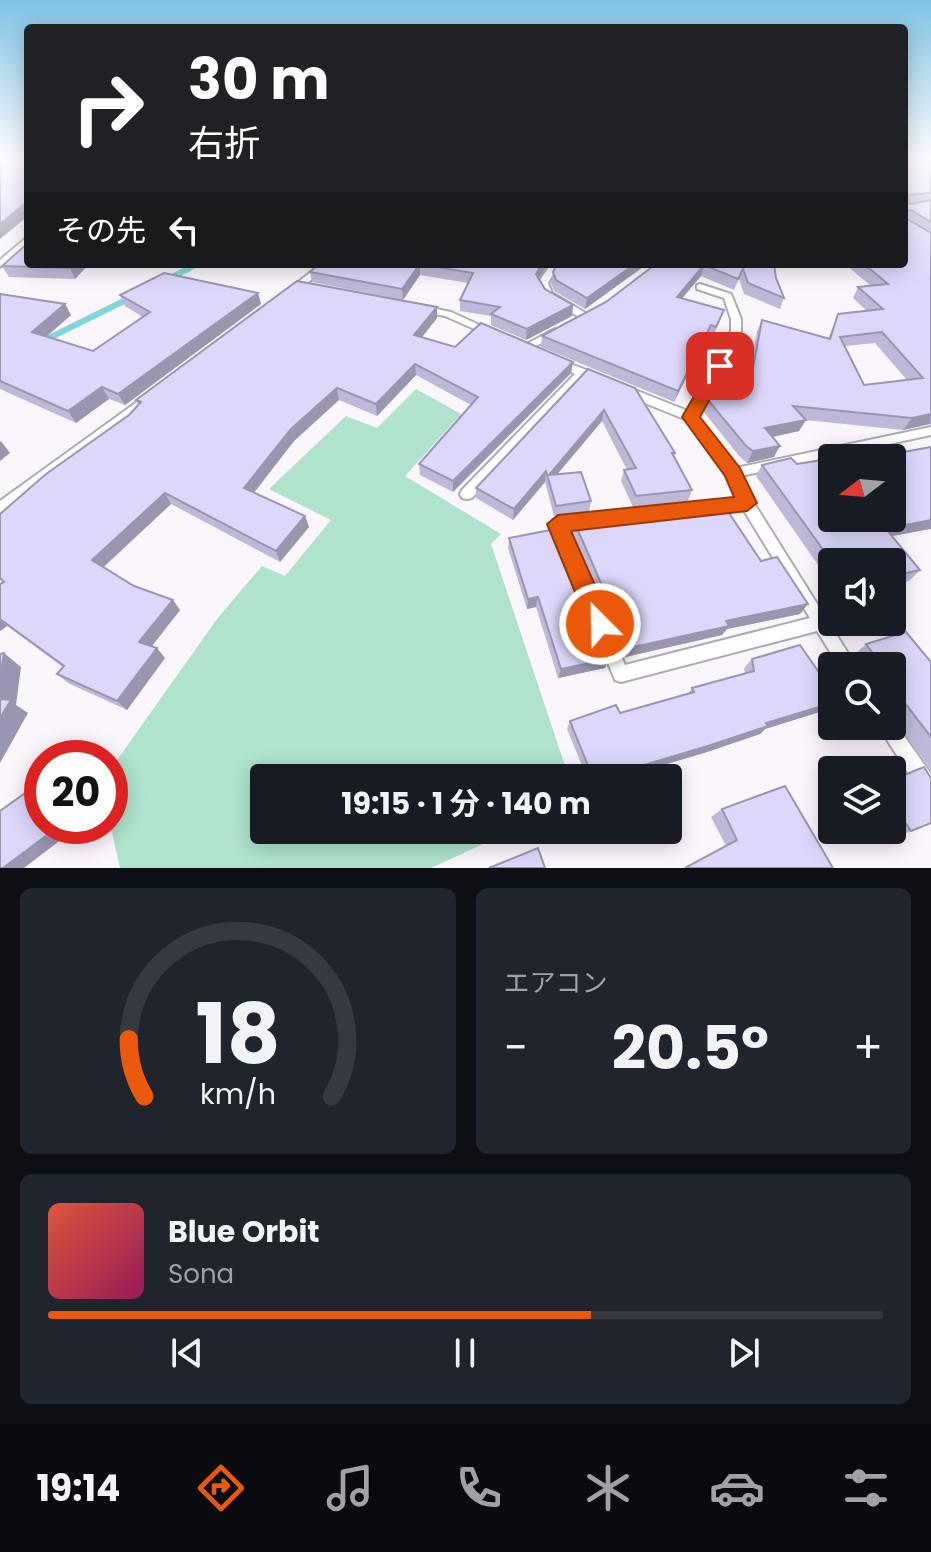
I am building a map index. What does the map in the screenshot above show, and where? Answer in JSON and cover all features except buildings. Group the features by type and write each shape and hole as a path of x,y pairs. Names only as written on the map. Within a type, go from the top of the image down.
{"lane":[{"path":"0,264 24,244"},
{"path":"286,296 321,268"},
{"path":"552,268 543,283 548,295 584,316"},
{"path":"299,286 314,289"},
{"path":"691,417 736,331 736,319 728,296 700,287"},
{"path":"403,306 448,314 500,336"},
{"path":"572,323 599,309"},
{"path":"526,347 561,329"},
{"path":"513,342 540,354"},
{"path":"554,360 691,417 733,473 747,503 818,621"},
{"path":"467,494 582,373"},
{"path":"0,508 162,388"},
{"path":"733,473 931,431"},
{"path":"699,508 747,503"},
{"path":"605,519 558,524 621,674 818,623"},
{"path":"897,740 931,791"}],"green space":[{"path":"416,389 461,414 405,476 501,534 491,544 564,764 250,764 250,844 483,844 431,868 120,868 115,844 128,844 128,745 217,619 262,566 285,576 331,520 269,489 346,416 377,428"}],"waterway":[{"path":"168,279 190,268"},
{"path":"43,341 128,299"}],"route":[{"path":"600,624 558,524 747,503 733,473 691,417 720,366"}]}
